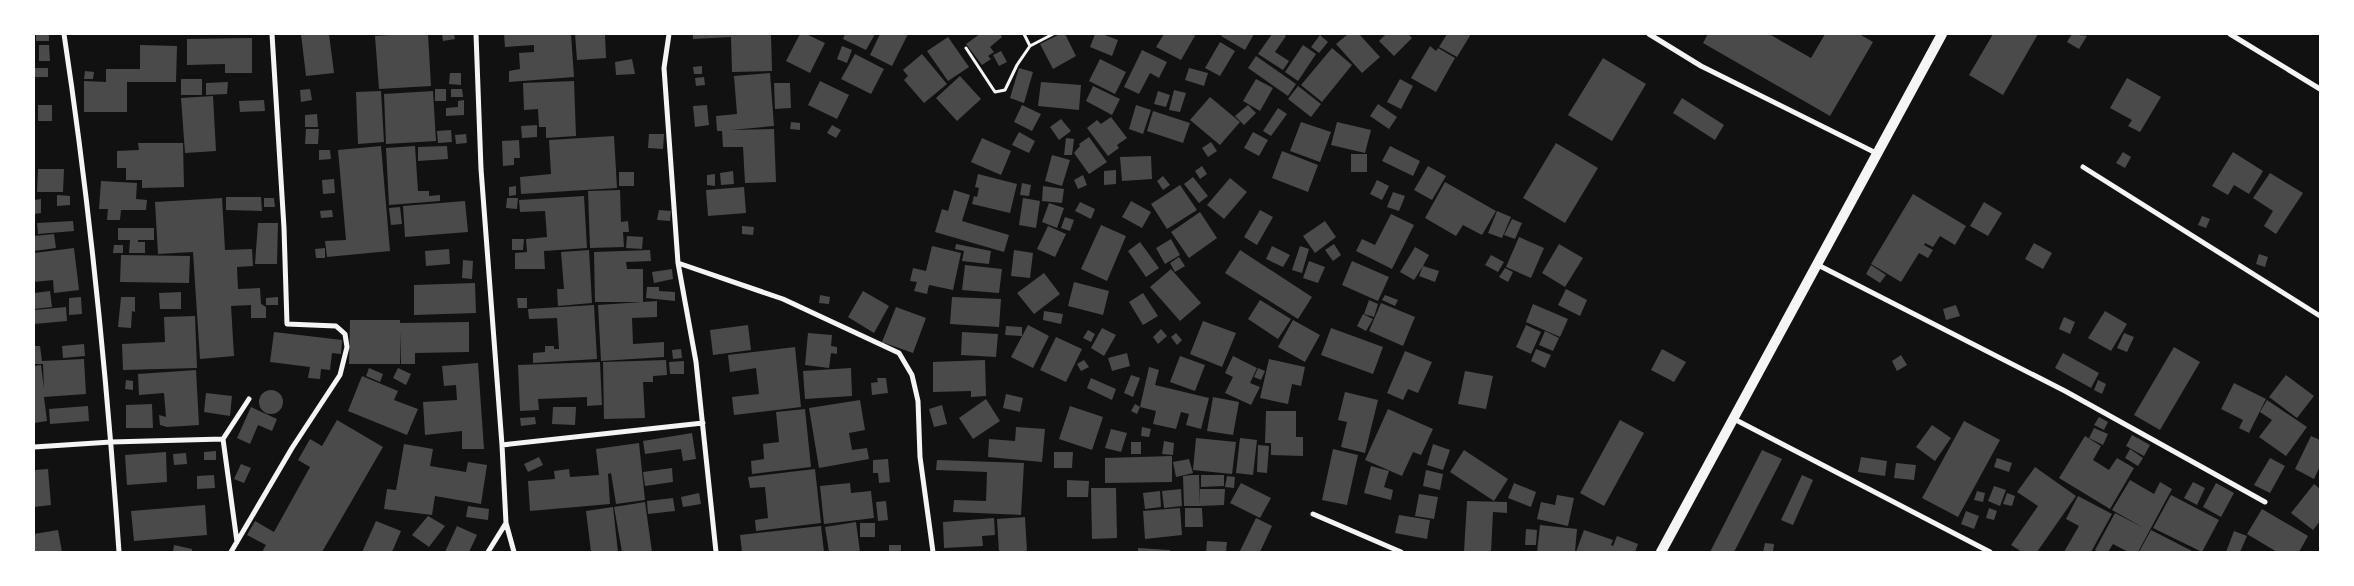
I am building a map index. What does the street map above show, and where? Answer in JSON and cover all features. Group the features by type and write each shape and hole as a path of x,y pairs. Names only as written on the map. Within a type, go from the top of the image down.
{"main road":[{"path":"1662,552 1942,34"}],"street":[{"path":"64,34 80,144 111,442 119,552"},
{"path":"231,552 292,448 340,375 347,347 345,334 336,326 287,324 282,198 272,34"},
{"path":"476,34 481,169 502,445 506,523 514,552"},
{"path":"669,34 664,68 678,263 696,362 716,552"},
{"path":"1649,34 1701,66 1878,154"},
{"path":"2230,34 2320,89"},
{"path":"2083,168 2320,316"},
{"path":"678,263 783,299 899,353 912,375 918,401 920,458 933,552"},
{"path":"1818,266 2065,391 2265,502"},
{"path":"237,543 223,439 249,399"},
{"path":"1734,418 1990,552"},
{"path":"502,445 703,423"},
{"path":"34,447 111,442 223,439"},
{"path":"1313,514 1401,552"},
{"path":"488,552 506,523"}],"path":[{"path":"1024,34 1030,46"},
{"path":"966,48 995,92 1005,90 1017,65 1030,46 1053,34"}],"building":[{"path":"36,34 49,34 49,41 36,41"},
{"path":"301,34 329,34 334,73 306,76"},
{"path":"428,34 431,86 379,89 375,36"},
{"path":"442,34 454,34 455,39 443,41"},
{"path":"504,34 571,34 574,77 509,82 509,71 520,69 519,53 534,52 534,45 505,47"},
{"path":"575,34 605,34 606,58 577,60"},
{"path":"693,34 771,34 772,71 732,72 731,37 693,39"},
{"path":"800,34 806,34 825,43 810,73 786,61"},
{"path":"845,34 875,34 866,50 843,39"},
{"path":"880,34 908,34 892,66 870,55"},
{"path":"980,34 1000,34 1002,37 990,47 994,52 988,56 991,59 982,65 966,44"},
{"path":"1060,34 1065,34 1076,56 1053,69 1040,44"},
{"path":"1095,34 1102,34 1118,40 1112,56 1090,47"},
{"path":"1164,34 1196,34 1181,60 1156,47"},
{"path":"1222,34 1254,34 1245,50 1221,36"},
{"path":"1272,34 1283,34 1286,36 1275,52 1289,61 1283,70 1258,54"},
{"path":"1348,34 1359,34 1380,57 1362,73 1336,44"},
{"path":"1386,34 1408,34 1412,38 1394,56 1379,41"},
{"path":"1447,34 1471,34 1457,57 1439,47"},
{"path":"1708,34 1769,34 1811,58 1825,34 1859,34 1873,42 1830,116 1703,43"},
{"path":"1993,34 2038,34 2003,95 1969,75"},
{"path":"2072,34 2087,36 2079,49 2067,42"},
{"path":"1320,35 1328,42 1319,53 1311,47"},
{"path":"948,37 969,67 948,81 927,51"},
{"path":"252,38 252,73 225,73 225,64 187,65 187,39"},
{"path":"1220,42 1235,51 1220,76 1205,68"},
{"path":"39,45 49,45 50,61 39,61"},
{"path":"140,45 177,46 176,82 127,82 127,112 84,112 84,81 106,82 106,69 140,69"},
{"path":"1303,45 1316,54 1298,81 1285,72"},
{"path":"842,46 852,50 847,63 837,59"},
{"path":"1430,46 1436,51 1438,48 1455,58 1436,92 1411,78"},
{"path":"1332,48 1352,65 1322,102 1301,85"},
{"path":"1142,50 1167,62 1159,78 1150,73 1139,94 1124,87"},
{"path":"1001,51 1007,62 999,66 993,55"},
{"path":"855,54 884,69 871,94 841,79"},
{"path":"922,54 947,84 924,103 904,80 908,76 903,70"},
{"path":"1256,56 1296,84 1288,96 1248,68"},
{"path":"1603,58 1646,84 1612,141 1568,115"},
{"path":"632,59 635,74 616,75 615,62"},
{"path":"1100,59 1126,72 1115,94 1089,81"},
{"path":"702,66 702,74 694,74 693,67"},
{"path":"34,68 48,68 48,77 34,77"},
{"path":"1019,68 1033,72 1024,103 1010,98"},
{"path":"1189,68 1208,73 1204,86 1185,80"},
{"path":"85,71 94,72 93,79 84,79"},
{"path":"450,73 461,73 461,85 449,84"},
{"path":"770,73 774,126 731,130 774,129 776,182 745,183 743,147 723,147 722,131 717,131 716,116 737,114 734,76"},
{"path":"960,76 981,99 957,121 936,98"},
{"path":"704,77 705,85 696,86 695,78"},
{"path":"2127,78 2161,97 2140,132 2128,126 2132,120 2110,108"},
{"path":"181,79 202,79 202,95 181,95"},
{"path":"1256,79 1273,88 1260,111 1243,101"},
{"path":"1400,79 1413,86 1401,109 1387,102"},
{"path":"574,81 576,136 546,138 546,127 539,127 538,109 524,110 523,83"},
{"path":"820,81 849,95 837,119 808,105"},
{"path":"228,82 227,94 206,95 206,83"},
{"path":"1041,82 1081,85 1079,110 1038,106"},
{"path":"774,83 790,83 791,108 775,109"},
{"path":"1093,86 1120,99 1112,115 1086,101"},
{"path":"1298,86 1321,104 1311,117 1288,99"},
{"path":"310,89 312,100 301,102 300,90"},
{"path":"435,89 446,89 446,101 435,101"},
{"path":"451,89 462,89 463,97 451,97"},
{"path":"1174,90 1186,93 1180,112 1169,110"},
{"path":"381,91 384,142 358,144 356,92"},
{"path":"433,91 436,141 386,144 384,94"},
{"path":"1158,91 1170,95 1166,107 1154,104"},
{"path":"213,96 216,151 185,153 181,98"},
{"path":"1210,97 1240,122 1220,145 1190,120"},
{"path":"1682,98 1724,125 1715,140 1673,113"},
{"path":"264,100 265,111 240,112 239,101"},
{"path":"464,100 464,115 446,116 446,108 458,107 458,101"},
{"path":"1378,104 1397,117 1389,129 1370,116"},
{"path":"38,105 52,105 52,121 38,121"},
{"path":"707,105 709,125 695,127 693,106"},
{"path":"1022,105 1041,114 1032,131 1014,122"},
{"path":"1136,105 1151,110 1143,134 1129,129"},
{"path":"1248,105 1256,113 1244,125 1235,116"},
{"path":"1278,108 1287,114 1271,136 1263,131"},
{"path":"1153,111 1190,123 1183,143 1147,131"},
{"path":"317,114 318,127 305,127 305,115"},
{"path":"1111,117 1127,138 1117,145 1119,148 1108,156 1087,128 1097,120 1101,124"},
{"path":"1061,119 1071,131 1059,140 1050,127"},
{"path":"791,122 800,123 800,130 790,129"},
{"path":"1301,122 1331,132 1320,162 1290,151"},
{"path":"1337,122 1371,130 1365,153 1331,145"},
{"path":"537,125 537,137 522,138 521,126"},
{"path":"832,125 841,130 836,138 827,133"},
{"path":"306,129 319,129 318,144 305,144"},
{"path":"451,130 452,142 438,143 437,131"},
{"path":"1019,132 1035,141 1029,153 1012,145"},
{"path":"1253,132 1268,140 1259,156 1244,148"},
{"path":"466,134 467,143 456,144 455,135"},
{"path":"649,134 664,134 663,149 648,148"},
{"path":"614,136 617,188 521,194 520,177 551,174 549,140"},
{"path":"1089,137 1107,162 1089,174 1074,153 1080,146 1079,144"},
{"path":"982,138 1011,151 1001,175 971,162"},
{"path":"1066,138 1074,139 1072,155 1064,155"},
{"path":"519,140 520,158 514,158 514,165 503,166 502,141"},
{"path":"1211,142 1217,151 1208,157 1202,148"},
{"path":"138,143 183,143 184,187 142,188 142,180 126,180 126,168 117,168 117,151 139,150"},
{"path":"1556,143 1598,168 1565,223 1523,198"},
{"path":"381,146 390,251 327,257 325,241 346,240 338,150"},
{"path":"415,146 418,191 429,191 429,196 440,195 440,201 389,205 386,148"},
{"path":"447,146 448,159 418,161 418,147"},
{"path":"1390,146 1420,161 1413,176 1382,161"},
{"path":"319,150 330,150 331,159 319,160"},
{"path":"1282,151 1318,165 1308,192 1272,178"},
{"path":"2123,152 2131,157 2125,168 2116,163"},
{"path":"2233,152 2263,171 2249,194 2234,185 2228,195 2212,186"},
{"path":"1351,154 1367,154 1367,172 1351,172"},
{"path":"1052,155 1070,160 1062,186 1045,181"},
{"path":"1151,156 1152,179 1122,181 1120,157"},
{"path":"1202,166 1207,174 1200,179 1195,171"},
{"path":"1428,166 1446,176 1432,200 1414,190"},
{"path":"38,169 64,169 63,192 37,192"},
{"path":"1116,170 1116,184 1104,185 1104,171"},
{"path":"733,171 734,184 721,185 720,173"},
{"path":"619,172 634,172 634,186 619,186"},
{"path":"2270,173 2303,193 2276,234 2264,226 2273,211 2253,198"},
{"path":"715,174 715,186 707,185 707,175"},
{"path":"978,174 1017,184 1010,213 972,204 974,196 977,197 979,188 975,187"},
{"path":"1083,175 1087,185 1078,189 1074,180"},
{"path":"1163,176 1170,185 1163,190 1157,181"},
{"path":"1193,177 1208,196 1199,203 1184,184"},
{"path":"1230,178 1247,192 1224,219 1207,205"},
{"path":"334,179 335,193 323,194 322,180"},
{"path":"1377,180 1389,186 1382,200 1370,194"},
{"path":"101,181 137,183 136,199 147,200 146,210 121,210 120,220 107,220 108,209 99,209"},
{"path":"1445,182 1496,211 1482,235 1463,225 1456,236 1425,218"},
{"path":"1022,183 1031,185 1029,196 1020,195"},
{"path":"1180,185 1197,210 1167,229 1151,204"},
{"path":"516,186 516,195 509,196 509,187"},
{"path":"1043,186 1064,189 1062,203 1042,201"},
{"path":"744,187 746,213 708,216 706,190"},
{"path":"620,190 621,222 628,221 629,232 623,232 624,247 590,248 588,191"},
{"path":"954,190 970,195 962,221 1009,235 1004,252 935,232 942,209 948,211"},
{"path":"1393,192 1405,196 1399,211 1387,207"},
{"path":"1913,194 1966,226 1955,245 1940,236 1933,247 1925,243 1924,245 1933,250 1928,258 1919,253 1901,282 1871,264"},
{"path":"57,195 70,196 70,205 57,206"},
{"path":"584,196 587,248 544,251 545,269 515,269 515,253 527,252 526,239 547,237 545,211 520,212 519,200"},
{"path":"226,197 261,197 262,211 226,210"},
{"path":"222,198 225,250 252,249 253,266 237,267 238,289 260,288 261,304 266,307 266,318 251,318 251,305 231,306 234,356 200,359 193,252 158,254 155,202"},
{"path":"264,198 274,198 275,207 264,207"},
{"path":"507,198 518,198 517,209 506,208"},
{"path":"1023,198 1040,201 1036,228 1019,225"},
{"path":"41,199 41,213 34,214 34,200"},
{"path":"465,201 468,232 405,237 403,206"},
{"path":"1131,201 1151,212 1142,228 1122,217"},
{"path":"1080,202 1095,209 1091,219 1075,211"},
{"path":"1984,202 2002,213 1988,236 1970,226"},
{"path":"1049,203 1064,208 1057,228 1042,222"},
{"path":"400,207 402,224 391,225 389,208"},
{"path":"332,210 333,217 321,218 320,211"},
{"path":"659,210 671,211 670,221 657,220"},
{"path":"1260,210 1273,217 1257,245 1244,237"},
{"path":"1497,211 1511,217 1502,238 1488,233"},
{"path":"1200,212 1217,238 1189,258 1171,232"},
{"path":"1391,214 1414,225 1392,269 1356,251 1362,239 1375,245"},
{"path":"2202,216 2210,219 2206,228 2198,225"},
{"path":"1065,217 1074,220 1070,231 1061,228"},
{"path":"1512,219 1522,223 1515,239 1504,235"},
{"path":"73,221 74,231 38,234 37,223"},
{"path":"1325,221 1336,237 1315,253 1303,236"},
{"path":"258,223 278,223 277,264 255,264"},
{"path":"1101,225 1126,236 1107,281 1081,269"},
{"path":"742,226 754,227 753,235 742,234"},
{"path":"1048,226 1066,234 1055,257 1037,249"},
{"path":"118,228 154,228 154,240 138,240 138,242 145,242 145,253 129,253 130,240 118,240"},
{"path":"54,234 56,248 34,251 34,236"},
{"path":"627,236 643,237 642,249 626,248"},
{"path":"1519,237 1544,248 1531,278 1506,267"},
{"path":"512,239 524,239 523,250 512,250"},
{"path":"1171,239 1180,255 1165,264 1156,248"},
{"path":"1140,242 1159,268 1146,277 1128,251"},
{"path":"2034,243 2052,253 2043,269 2025,259"},
{"path":"956,244 991,251 989,264 962,261 964,251 955,249"},
{"path":"1334,244 1341,255 1333,261 1325,250"},
{"path":"1559,244 1583,258 1565,287 1542,273"},
{"path":"114,245 123,245 123,253 113,253"},
{"path":"932,246 961,253 953,290 929,285 927,294 914,291 917,282 910,281 913,268 926,271"},
{"path":"1272,246 1290,255 1283,267 1266,259"},
{"path":"1300,246 1309,249 1302,273 1292,270"},
{"path":"1415,247 1429,255 1414,280 1400,272"},
{"path":"74,248 79,290 54,293 53,280 34,282 34,253"},
{"path":"325,248 325,258 316,258 315,249"},
{"path":"449,249 450,264 426,266 425,251"},
{"path":"589,250 592,303 558,306 557,289 564,289 561,252"},
{"path":"650,250 651,261 626,262 627,269 643,269 643,302 595,302 594,252"},
{"path":"1014,250 1033,253 1030,278 1011,276"},
{"path":"1240,250 1312,297 1298,319 1225,273"},
{"path":"2259,254 2268,257 2265,267 2256,264"},
{"path":"121,255 190,256 189,283 120,282"},
{"path":"1491,255 1504,262 1498,272 1485,265"},
{"path":"1179,257 1185,266 1175,272 1170,263"},
{"path":"463,260 473,261 472,279 462,278"},
{"path":"1309,261 1325,267 1318,283 1303,278"},
{"path":"1352,261 1389,277 1378,301 1342,285"},
{"path":"965,265 1002,269 999,293 962,290"},
{"path":"1871,265 1886,275 1880,283 1866,274"},
{"path":"1423,266 1439,271 1435,282 1419,276"},
{"path":"1505,268 1513,272 1508,282 1499,277"},
{"path":"672,269 673,279 654,283 652,272"},
{"path":"1171,269 1201,303 1180,321 1150,287"},
{"path":"1044,273 1060,294 1034,314 1017,293"},
{"path":"1074,282 1109,291 1103,315 1068,306"},
{"path":"475,283 476,313 414,315 414,285"},
{"path":"647,287 659,287 659,291 675,292 675,301 646,298"},
{"path":"1566,289 1587,300 1580,316 1558,305"},
{"path":"50,291 52,307 34,309 34,293"},
{"path":"863,291 889,306 874,333 848,317"},
{"path":"181,292 181,309 160,309 159,293"},
{"path":"1143,293 1158,316 1143,325 1129,302"},
{"path":"820,295 830,297 829,304 819,303"},
{"path":"1385,295 1398,300 1395,306 1382,300"},
{"path":"81,297 82,314 69,315 69,298"},
{"path":"121,297 135,297 135,312 132,311 131,328 118,327"},
{"path":"278,297 278,305 266,305 266,298"},
{"path":"952,297 1001,299 999,327 950,324"},
{"path":"517,298 527,298 527,308 518,308"},
{"path":"1260,300 1291,319 1278,339 1248,319"},
{"path":"1369,300 1378,304 1374,317 1364,314"},
{"path":"657,301 657,317 632,318 633,344 664,342 664,357 601,361 598,305"},
{"path":"1381,303 1415,317 1403,346 1369,331"},
{"path":"1533,304 1568,319 1560,337 1526,322"},
{"path":"594,305 597,359 533,363 533,353 545,352 545,346 554,346 554,349 559,349 557,318 529,319 528,309"},
{"path":"1956,305 1960,316 1946,320 1943,309"},
{"path":"66,307 67,321 34,324 34,310"},
{"path":"896,307 926,318 913,353 882,342"},
{"path":"1044,311 1063,314 1061,324 1043,320"},
{"path":"2105,311 2127,324 2111,351 2088,338"},
{"path":"1363,314 1373,319 1366,331 1357,326"},
{"path":"195,316 197,368 123,370 122,344 165,342 164,317"},
{"path":"2064,317 2075,322 2070,334 2059,329"},
{"path":"350,320 400,320 400,323 469,322 469,352 415,353 415,364 401,364 400,331 400,364 349,364"},
{"path":"1293,320 1320,335 1305,362 1278,347"},
{"path":"1203,321 1236,333 1222,367 1190,354"},
{"path":"748,325 751,350 713,355 710,330"},
{"path":"1028,325 1049,336 1033,368 1011,357"},
{"path":"1526,325 1541,332 1531,354 1516,347"},
{"path":"1006,326 1022,327 1022,336 1005,335"},
{"path":"1102,328 1116,335 1104,356 1091,348"},
{"path":"1331,328 1383,347 1373,374 1321,355"},
{"path":"1161,329 1167,336 1158,344 1153,337"},
{"path":"1088,330 1095,334 1091,342 1083,338"},
{"path":"1545,331 1559,338 1553,351 1539,345"},
{"path":"274,332 342,340 341,354 332,353 330,370 321,369 320,379 308,378 310,367 270,362"},
{"path":"962,332 998,334 996,357 961,355"},
{"path":"808,333 832,335 831,346 837,347 837,354 831,353 829,368 805,365"},
{"path":"1176,333 1182,340 1177,345 1171,337"},
{"path":"2124,333 2134,337 2127,352 2117,348"},
{"path":"1056,337 1082,349 1066,382 1040,370"},
{"path":"84,344 85,356 63,358 62,346"},
{"path":"34,346 40,346 42,361 84,359 86,394 44,397 47,421 34,423 34,366 41,365 44,389 43,364 34,364"},
{"path":"795,347 801,407 734,415 732,397 759,394 756,368 730,372 728,355"},
{"path":"2174,347 2200,362 2160,430 2134,415"},
{"path":"681,349 682,358 673,359 672,350"},
{"path":"1536,349 1551,355 1545,368 1531,361"},
{"path":"1662,349 1686,362 1674,382 1651,370"},
{"path":"1405,351 1432,362 1418,393 1408,389 1403,400 1387,393"},
{"path":"1127,353 1130,366 1112,371 1108,358"},
{"path":"2063,353 2099,373 2091,388 2055,368"},
{"path":"1901,355 1907,365 1897,371 1892,361"},
{"path":"1180,356 1205,365 1195,391 1170,382"},
{"path":"1233,356 1257,368 1250,383 1260,387 1251,405 1225,393 1233,377 1225,373"},
{"path":"1269,359 1305,367 1301,386 1292,384 1288,404 1260,398"},
{"path":"666,360 667,375 653,376 653,382 643,382 645,418 604,419 603,362"},
{"path":"985,360 986,396 971,397 971,391 933,392 933,362"},
{"path":"1084,360 1089,367 1081,371 1077,364"},
{"path":"684,361 684,374 670,374 669,362"},
{"path":"600,362 602,405 587,406 587,397 538,399 539,410 520,411 518,365"},
{"path":"478,363 484,449 462,449 462,431 425,435 423,402 457,400 456,385 444,386 442,366"},
{"path":"1149,367 1159,370 1155,385 1209,398 1201,429 1186,425 1189,414 1181,412 1176,429 1153,424 1156,411 1140,407"},
{"path":"369,368 383,374 380,382 366,376"},
{"path":"398,368 411,374 406,385 393,378"},
{"path":"851,368 852,396 805,399 803,371"},
{"path":"1258,368 1265,371 1261,380 1254,377"},
{"path":"196,370 199,425 167,427 160,425 159,415 166,417 164,393 139,395 138,374"},
{"path":"1465,371 1493,376 1486,409 1458,404"},
{"path":"1131,375 1140,378 1133,397 1124,393"},
{"path":"2286,375 2314,396 2297,418 2269,397"},
{"path":"362,376 398,391 394,400 418,409 407,435 348,411"},
{"path":"877,378 886,378 888,393 872,395 871,383 878,382"},
{"path":"1091,378 1116,389 1112,400 1087,388"},
{"path":"126,380 133,381 133,390 125,389"},
{"path":"2098,380 2106,384 2102,394 2094,390"},
{"path":"2234,383 2266,399 2249,433 2239,428 2243,420 2221,409"},
{"path":"271,390 280,393 283,402 280,411 271,414 262,411 259,402 262,393"},
{"path":"1345,392 1378,400 1365,453 1341,447 1347,422 1338,420"},
{"path":"206,393 232,396 230,416 204,412"},
{"path":"1006,394 1023,398 1020,412 1003,408"},
{"path":"1213,397 1239,402 1233,435 1207,431"},
{"path":"986,399 1000,421 973,439 959,418"},
{"path":"860,400 865,430 849,433 852,450 867,448 869,459 819,468 809,408"},
{"path":"2267,400 2307,427 2286,456 2259,437 2272,420 2260,412"},
{"path":"152,404 153,428 126,428 126,405"},
{"path":"1135,404 1140,407 1137,414 1131,411"},
{"path":"942,405 947,424 934,427 929,409"},
{"path":"88,406 89,421 50,424 49,409"},
{"path":"1070,406 1103,417 1092,450 1059,439"},
{"path":"251,407 277,419 272,431 258,425 250,444 237,438"},
{"path":"553,407 576,407 575,425 552,424"},
{"path":"805,409 811,467 752,474 751,461 764,459 763,444 779,442 776,412"},
{"path":"1388,409 1433,429 1421,455 1413,452 1402,476 1365,460"},
{"path":"1266,411 1296,411 1296,437 1303,437 1303,456 1271,455 1271,443 1265,443"},
{"path":"535,417 536,424 521,426 520,418"},
{"path":"2099,417 2108,422 2104,430 2094,425"},
{"path":"337,420 383,447 322,552 262,552 266,545 247,535 255,521 274,532 310,467 298,460 310,439 322,446"},
{"path":"1620,420 1644,433 1604,506 1580,493"},
{"path":"1964,421 2000,440 1958,517 1922,498"},
{"path":"1932,425 1951,438 1935,461 1916,447"},
{"path":"1016,427 1045,429 1042,462 988,457 989,439 1015,441"},
{"path":"1142,427 1151,429 1149,437 1141,436"},
{"path":"2094,428 2108,434 2103,445 2089,438"},
{"path":"1111,429 1127,433 1121,452 1105,448"},
{"path":"692,433 696,459 683,461 681,449 645,454 643,441"},
{"path":"2132,435 2150,445 2144,456 2126,446"},
{"path":"2085,436 2101,446 2093,460 2109,470 2117,458 2134,468 2110,509 2059,478"},
{"path":"2311,436 2320,440 2320,466 2314,479 2295,469"},
{"path":"1196,438 1236,442 1232,474 1193,470"},
{"path":"1240,438 1257,440 1253,475 1236,473"},
{"path":"1164,441 1174,443 1173,455 1162,454"},
{"path":"1131,442 1141,442 1141,454 1131,454"},
{"path":"639,443 645,500 616,504 611,473 608,474 610,504 530,511 528,481 555,479 554,471 569,469 570,477 599,475 596,449"},
{"path":"404,444 433,449 430,466 466,472 468,462 487,465 481,504 435,496 432,515 384,509 387,489 396,490"},
{"path":"1433,444 1450,450 1443,470 1427,465"},
{"path":"1258,445 1269,446 1267,473 1257,472"},
{"path":"1333,449 1358,455 1347,505 1322,500"},
{"path":"2130,449 2143,458 2138,466 2125,458"},
{"path":"1464,450 1508,479 1494,501 1450,472"},
{"path":"1762,450 1782,459 1734,552 1710,552"},
{"path":"216,451 216,460 204,460 204,452"},
{"path":"166,452 167,482 127,485 125,455"},
{"path":"1054,452 1073,452 1072,468 1054,468"},
{"path":"186,453 187,464 174,465 173,454"},
{"path":"1172,456 1172,482 1105,483 1105,458"},
{"path":"539,457 543,465 528,472 524,464"},
{"path":"1861,457 1887,461 1885,476 1858,472"},
{"path":"1997,458 2012,463 2009,472 1994,467"},
{"path":"2270,458 2285,466 2270,493 2254,485"},
{"path":"888,459 890,482 879,483 878,473 873,473 873,460"},
{"path":"1189,459 1193,473 1176,477 1173,462"},
{"path":"937,460 1024,463 1021,515 953,512 954,500 986,501 987,472 936,470"},
{"path":"1896,463 1916,465 1914,480 1894,478"},
{"path":"241,464 251,468 244,483 234,479"},
{"path":"1371,466 1389,471 1384,487 1393,490 1391,500 1364,493"},
{"path":"2035,467 2076,496 2037,552 2022,552 2011,545 2038,506 2017,492"},
{"path":"672,468 673,482 645,486 643,472"},
{"path":"48,469 51,505 34,507 34,470"},
{"path":"815,469 821,523 756,531 755,520 768,518 765,487 750,488 748,477"},
{"path":"1426,470 1443,474 1440,490 1423,486"},
{"path":"214,475 215,488 197,489 197,476"},
{"path":"1199,475 1200,506 1184,506 1183,476"},
{"path":"1201,475 1224,475 1224,486 1201,487"},
{"path":"1802,475 1813,480 1793,525 1781,520"},
{"path":"1227,476 1235,477 1234,488 1225,487"},
{"path":"1067,480 1089,481 1088,497 1067,497"},
{"path":"2130,480 2154,494 2160,482 2172,489 2138,552 2128,552 2113,544 2108,552 2099,552 2095,550 2115,513 2144,528 2112,510"},
{"path":"2193,482 2205,488 2197,505 2184,498"},
{"path":"850,483 851,493 871,491 874,518 824,524 820,486"},
{"path":"1241,483 1271,498 1260,518 1230,503"},
{"path":"1514,483 1536,492 1531,507 1508,498"},
{"path":"2216,483 2234,493 2221,517 2203,507"},
{"path":"2314,484 2320,489 2320,521 2313,530 2291,513"},
{"path":"1994,486 2006,490 2000,506 1988,501"},
{"path":"1091,488 1116,488 1117,538 1092,539"},
{"path":"1181,489 1182,506 1164,508 1162,491"},
{"path":"1200,489 1225,489 1224,505 1200,506"},
{"path":"1160,491 1161,507 1145,509 1143,493"},
{"path":"1977,491 1985,493 1983,502 1974,500"},
{"path":"699,493 701,504 683,507 681,497"},
{"path":"2007,493 2015,496 2012,506 2003,504"},
{"path":"1419,494 1438,497 1434,519 1415,516"},
{"path":"1557,495 1574,498 1568,526 1537,519 1541,502 1555,505"},
{"path":"2171,495 2219,520 2202,552 2153,528"},
{"path":"2078,496 2112,514 2091,552 2064,552 2079,526 2066,519"},
{"path":"673,498 675,511 648,514 647,501"},
{"path":"886,501 888,520 878,521 876,502"},
{"path":"1467,501 1507,502 1507,513 1493,512 1491,552 1464,552"},
{"path":"645,502 652,552 622,552 614,507"},
{"path":"205,505 207,535 134,541 131,511"},
{"path":"468,506 489,509 488,520 466,517"},
{"path":"613,507 618,552 591,552 586,511"},
{"path":"1180,508 1182,535 1145,539 1143,511"},
{"path":"1185,508 1202,508 1203,527 1185,527"},
{"path":"1989,508 1997,511 1994,520 1986,518"},
{"path":"2262,509 2308,536 2299,552 2277,552 2247,534"},
{"path":"1966,511 1979,516 1974,529 1961,524"},
{"path":"1399,515 1430,520 1427,539 1395,533"},
{"path":"428,516 445,526 429,547 412,535"},
{"path":"1025,517 1027,552 999,552 997,519"},
{"path":"994,518 995,535 982,536 983,546 944,548 943,522"},
{"path":"1256,518 1272,526 1260,552 1242,552 1240,551"},
{"path":"376,521 401,531 392,552 362,552"},
{"path":"856,522 860,552 829,552 825,527"},
{"path":"860,523 875,523 875,537 860,537"},
{"path":"1540,525 1577,529 1575,552 1537,552"},
{"path":"457,526 477,535 469,552 445,552"},
{"path":"821,526 824,552 742,552 740,535"},
{"path":"1526,529 1537,530 1536,545 1525,545"},
{"path":"58,530 62,552 34,552 34,534"},
{"path":"1584,530 1613,540 1611,545 1613,546 1617,536 1638,544 1635,552 1576,552"},
{"path":"2151,530 2194,552 2139,552"},
{"path":"2234,531 2247,536 2240,552 2226,552"},
{"path":"1207,541 1227,542 1226,552 1206,552"},
{"path":"1765,543 1774,544 1773,552 1763,552"},
{"path":"174,545 192,549 192,552 173,552"},
{"path":"889,545 901,545 901,552 889,552"},
{"path":"1138,548 1170,550 1170,552 1138,552"}]}
